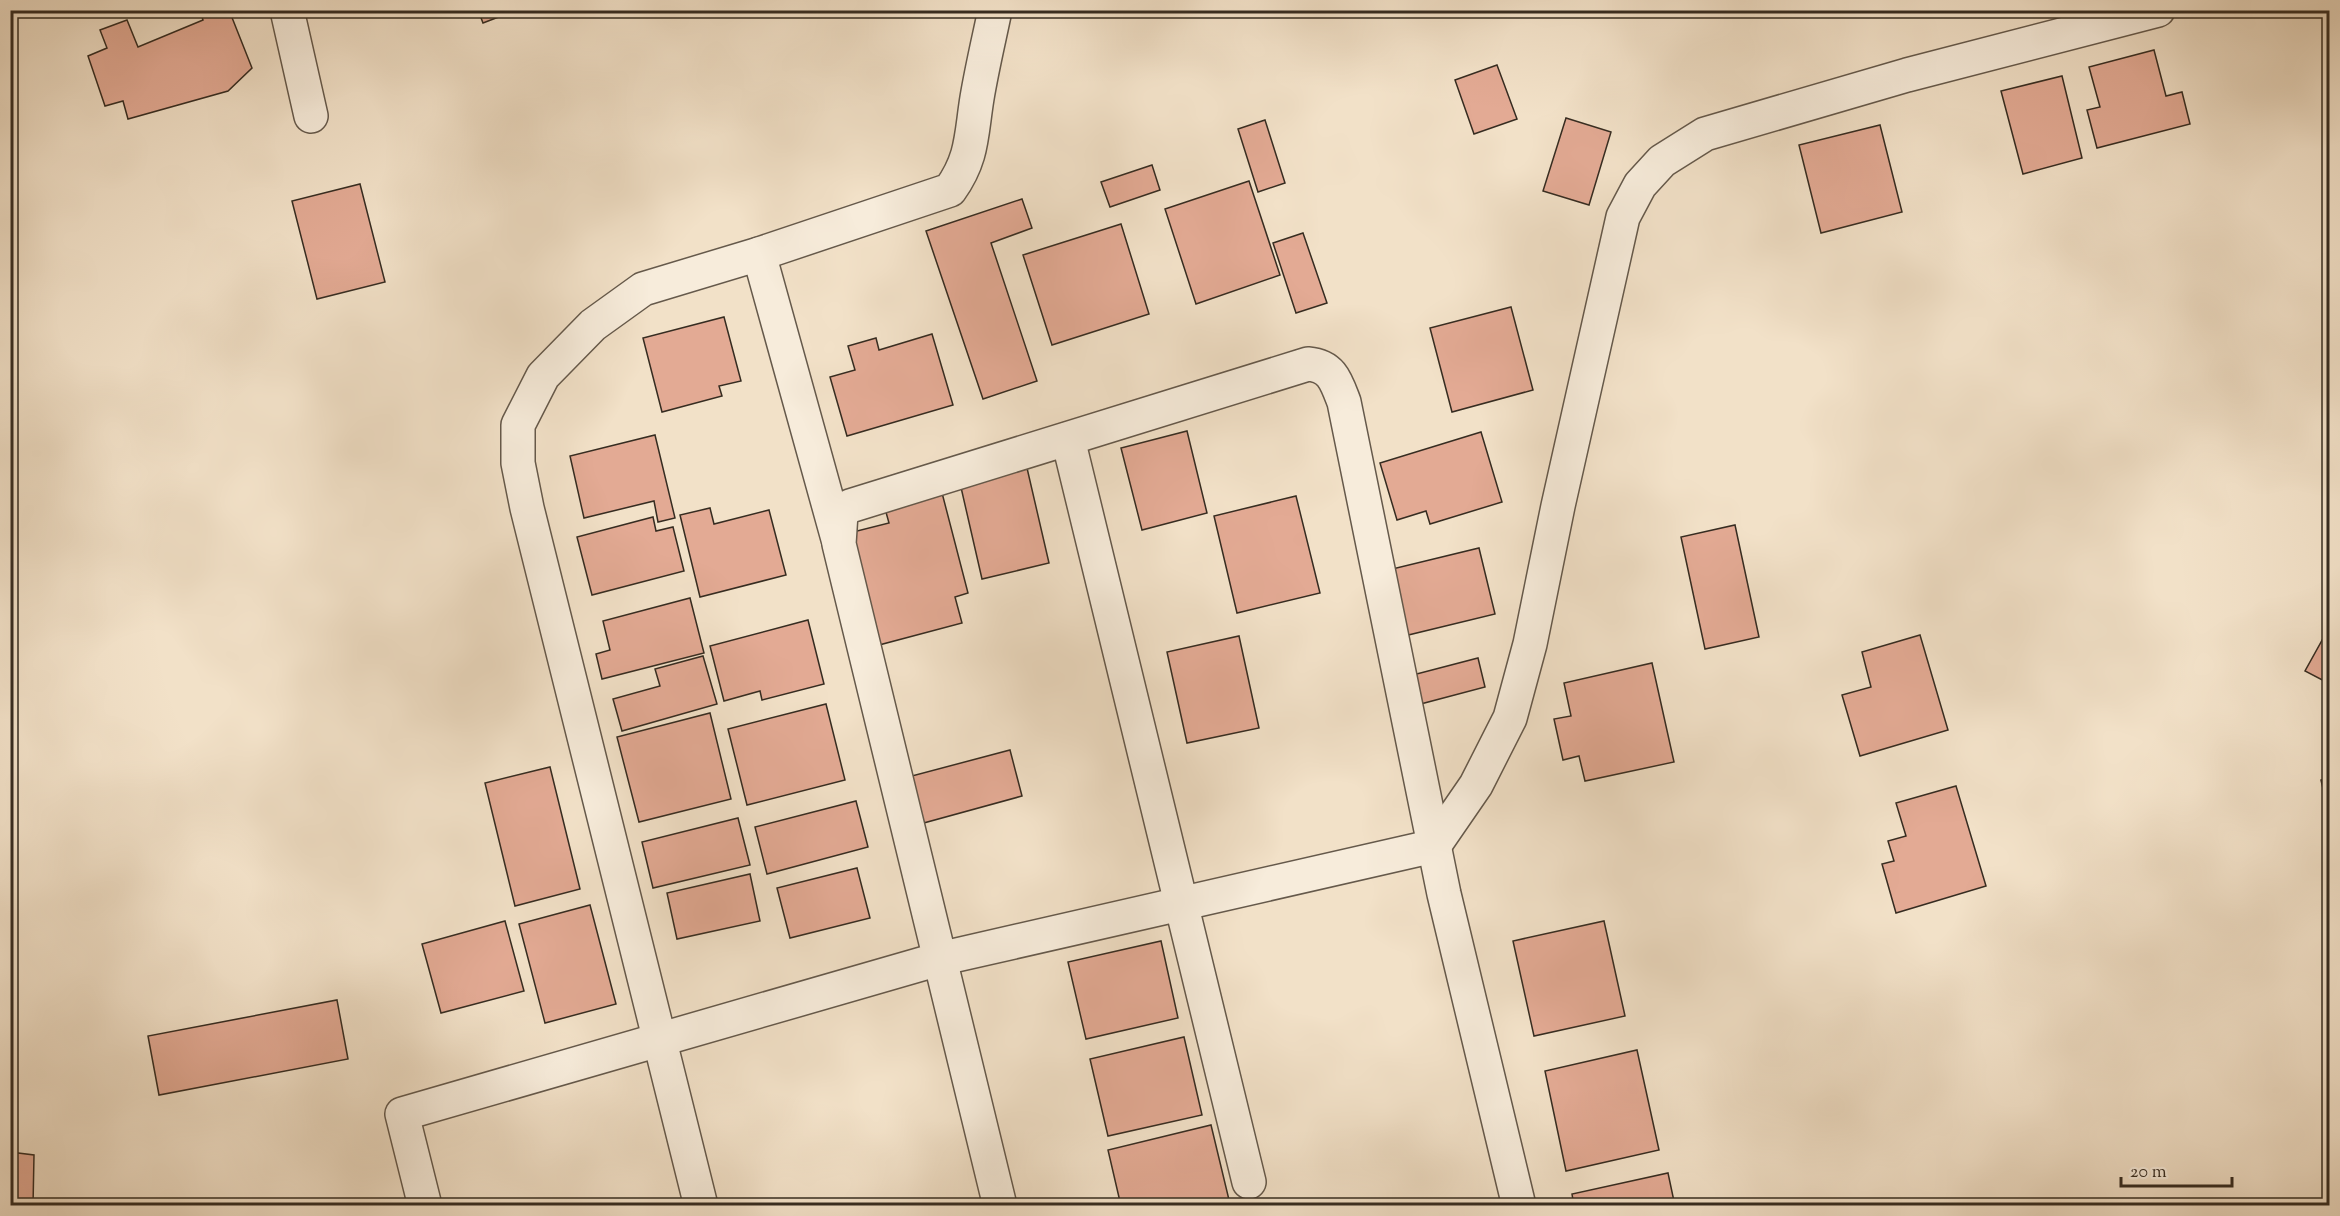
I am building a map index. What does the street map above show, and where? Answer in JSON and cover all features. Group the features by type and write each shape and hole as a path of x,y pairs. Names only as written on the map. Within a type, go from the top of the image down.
{"street":[{"path":"288,10 311,116"},
{"path":"701,1206 527,508 518,463 518,425 543,376 593,325 643,289 759,254 950,190 964,170 967,159 995,10"},
{"path":"424,1206 402,1114 939,959 1434,846 1476,785 1510,718 1530,644 1558,506 1623,218 1640,185 1662,161 1705,134 1907,75 2158,10"},
{"path":"759,254 839,544 1000,1206"},
{"path":"839,544 841,513 850,506 1308,364 1321,365 1330,371 1344,402 1434,846 1519,1206"},
{"path":"1068,439 1249,1182"}],"building":[{"path":"200,10 229,10 252,68 228,91 128,119 123,101 105,106 88,56 107,48 100,30 127,20 138,47 203,20"},
{"path":"478,10 517,10 483,23"},
{"path":"2154,50 2166,96 2182,92 2190,124 2097,148 2087,110 2100,107 2089,67"},
{"path":"1497,65 1517,119 1474,134 1455,80"},
{"path":"2062,76 2082,158 2023,174 2001,91"},
{"path":"1566,118 1611,132 1589,205 1543,191"},
{"path":"1265,120 1285,183 1258,192 1238,129"},
{"path":"1880,125 1902,212 1821,233 1799,145"},
{"path":"1152,165 1160,190 1110,207 1101,182"},
{"path":"1249,181 1280,275 1196,304 1165,209"},
{"path":"360,184 385,282 317,299 292,201"},
{"path":"1022,199 1032,228 991,243 1037,381 983,399 926,231"},
{"path":"1121,224 1149,314 1052,345 1023,255"},
{"path":"1303,233 1327,303 1296,313 1273,243"},
{"path":"1511,307 1533,390 1452,412 1430,328"},
{"path":"724,317 741,381 719,386 722,396 662,412 643,338"},
{"path":"932,334 953,405 847,436 830,377 855,370 848,346 876,338 879,350"},
{"path":"1187,431 1207,513 1142,530 1121,448"},
{"path":"1481,432 1502,502 1430,524 1426,511 1397,520 1380,463"},
{"path":"655,435 675,518 658,522 654,501 584,518 570,456"},
{"path":"1027,468 1049,563 982,579 960,483"},
{"path":"941,489 968,593 955,597 962,623 879,645 849,533 889,523 884,505"},
{"path":"1296,496 1320,593 1237,613 1214,516"},
{"path":"710,508 714,524 769,510 786,575 700,597 680,515"},
{"path":"653,517 656,531 673,527 684,571 592,595 577,537"},
{"path":"1735,525 1759,637 1705,649 1681,537"},
{"path":"1479,548 1495,614 1400,637 1384,571"},
{"path":"690,598 704,653 602,679 596,654 610,650 603,621"},
{"path":"808,620 824,684 762,700 760,691 724,701 710,646"},
{"path":"2330,626 2330,684 2305,671"},
{"path":"1920,635 1948,730 1860,756 1842,695 1871,687 1862,652"},
{"path":"1239,636 1259,728 1187,743 1167,652"},
{"path":"703,656 717,704 622,731 613,699 660,686 655,669"},
{"path":"1478,658 1485,687 1413,706 1405,677"},
{"path":"1652,663 1674,762 1585,781 1579,756 1563,760 1554,719 1571,716 1564,683"},
{"path":"826,704 845,780 747,805 728,729"},
{"path":"710,713 731,799 639,822 617,737"},
{"path":"1010,750 1022,796 920,824 908,777"},
{"path":"550,767 580,889 515,906 485,783"},
{"path":"2330,778 2330,819 2321,780"},
{"path":"1956,786 1986,886 1896,913 1882,864 1894,861 1888,841 1906,836 1896,803"},
{"path":"856,801 868,847 767,874 755,827"},
{"path":"738,818 750,865 653,888 642,842"},
{"path":"857,868 870,918 790,938 777,888"},
{"path":"750,874 760,921 677,939 667,893"},
{"path":"590,905 616,1004 545,1023 519,924"},
{"path":"505,921 524,991 441,1013 422,944"},
{"path":"1604,921 1625,1016 1534,1036 1513,941"},
{"path":"1161,941 1178,1018 1086,1039 1068,962"},
{"path":"337,1000 348,1059 159,1095 148,1036"},
{"path":"1184,1037 1202,1115 1108,1136 1090,1059"},
{"path":"1637,1050 1659,1150 1566,1171 1545,1071"},
{"path":"1211,1125 1230,1204 1121,1206 1108,1150"},
{"path":"10,1152 34,1155 33,1206 10,1206"},
{"path":"1668,1173 1675,1206 1574,1206 1572,1194"}]}
